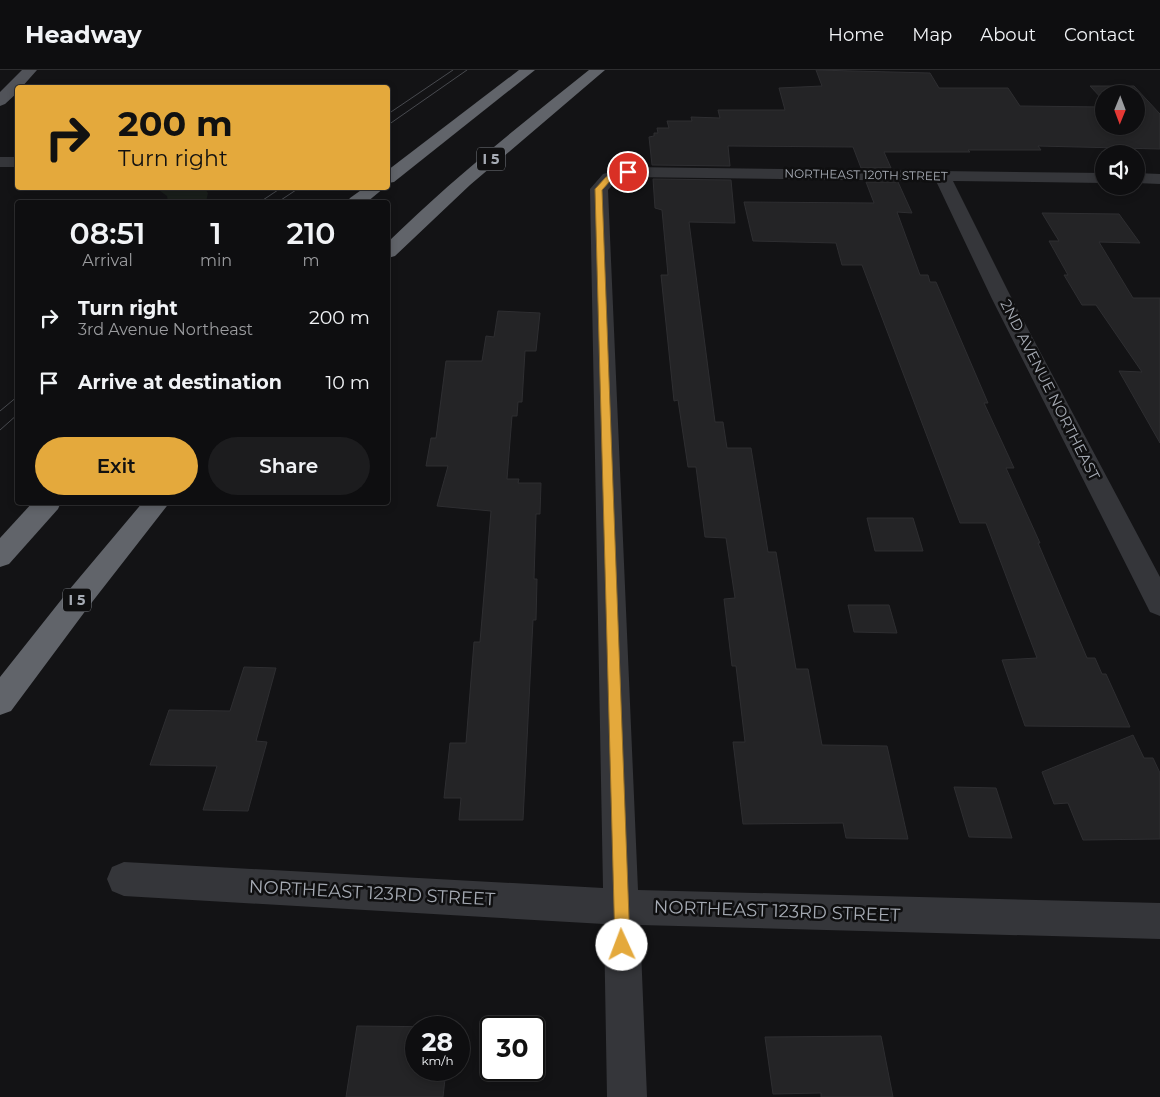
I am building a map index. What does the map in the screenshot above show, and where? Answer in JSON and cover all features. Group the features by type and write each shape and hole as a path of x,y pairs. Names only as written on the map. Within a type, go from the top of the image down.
{"highway":[{"path":"390,176 528,70"},
{"name":"I 5","path":"390,250 421,219 462,183 598,70"},
{"path":"359,200 373,190"},
{"path":"0,556 46,505"},
{"name":"I 5","path":"0,701 79,598 156,505"}],"main road":[{"path":"15,85 30,70"},
{"path":"0,101 15,86"}],"street":[{"path":"0,162 15,162"},
{"name":"NORTHEAST 120TH STREET","path":"621,907 599,189 609,178 628,172 1095,178"},
{"name":"2ND AVENUE NORTHEAST","path":"942,176 1002,299 1160,604"},
{"path":"1145,178 1160,179"},
{"name":"NORTHEAST 123RD STREET","path":"124,879 621,907 1160,921"},
{"path":"621,907 627,1097"}],"shaded area":[{"path":"159,190 206,190 208,193 206,200 168,200 167,196"}],"building":[{"path":"816,70 930,73 939,88 1008,88 1020,106 1095,107 1095,135 1145,135 1145,98 1160,114 1160,149 1145,149 1145,145 1095,145 1095,147 1038,146 1041,150 884,152 891,168 861,168 853,147 728,146 730,166 652,165 649,137 654,136 654,133 658,133 657,128 669,128 667,121 692,121 691,117 720,118 718,110 785,110 779,88 822,86"},
{"path":"653,179 731,180 735,223 689,222 715,422 723,422 727,448 751,448 768,552 776,552 796,669 808,669 822,745 887,746 908,839 846,838 843,823 743,824 733,742 745,742 736,666 732,666 724,599 735,598 726,538 705,537 696,467 688,467 678,400 674,401 661,275 668,275 662,210 655,208"},
{"path":"866,182 898,182 912,213 897,212 920,275 928,275 930,282 936,282 988,403 984,403 1014,468 1006,468 1040,543 1038,543 1087,658 1095,658 1102,674 1106,674 1130,727 1025,726 1002,660 1037,658 986,523 960,523 862,265 842,265 836,243 753,241 744,202 874,203"},
{"path":"1042,213 1119,214 1140,243 1099,242 1133,298 1160,298 1160,443 1119,371 1142,372 1096,305 1082,305 1064,275 1068,275 1049,241 1059,241"},
{"path":"498,311 540,313 536,351 525,351 522,402 518,402 517,416 512,416 507,479 519,479 518,483 541,483 540,514 536,514 534,579 537,579 536,620 533,620 523,820 459,820 461,798 444,798 450,743 466,743 474,642 480,642 491,511 437,506 448,466 426,466 431,438 436,438 446,361 482,361 486,336 494,337"},
{"path":"867,518 913,518 923,551 875,551"},
{"path":"848,605 889,605 897,633 854,632"},
{"path":"244,667 276,668 256,741 267,742 248,811 203,810 217,766 150,765 169,710 230,711"},
{"path":"1133,735 1144,758 1153,758 1160,773 1160,839 1083,840 1068,803 1054,804 1042,772"},
{"path":"954,787 996,788 1012,838 969,837"},
{"path":"357,1026 405,1027 405,1081 445,1081 443,1097 346,1097"},
{"path":"881,1036 893,1097 821,1097 821,1093 773,1094 765,1037"}],"tram line":[{"path":"390,113 453,70"},
{"path":"390,124 467,70"},
{"path":"263,200 278,190"},
{"path":"281,200 296,190"},
{"path":"0,411 15,398"},
{"path":"0,430 15,417"}],"route":[{"path":"622,945 599,189 609,178 628,172"}]}
